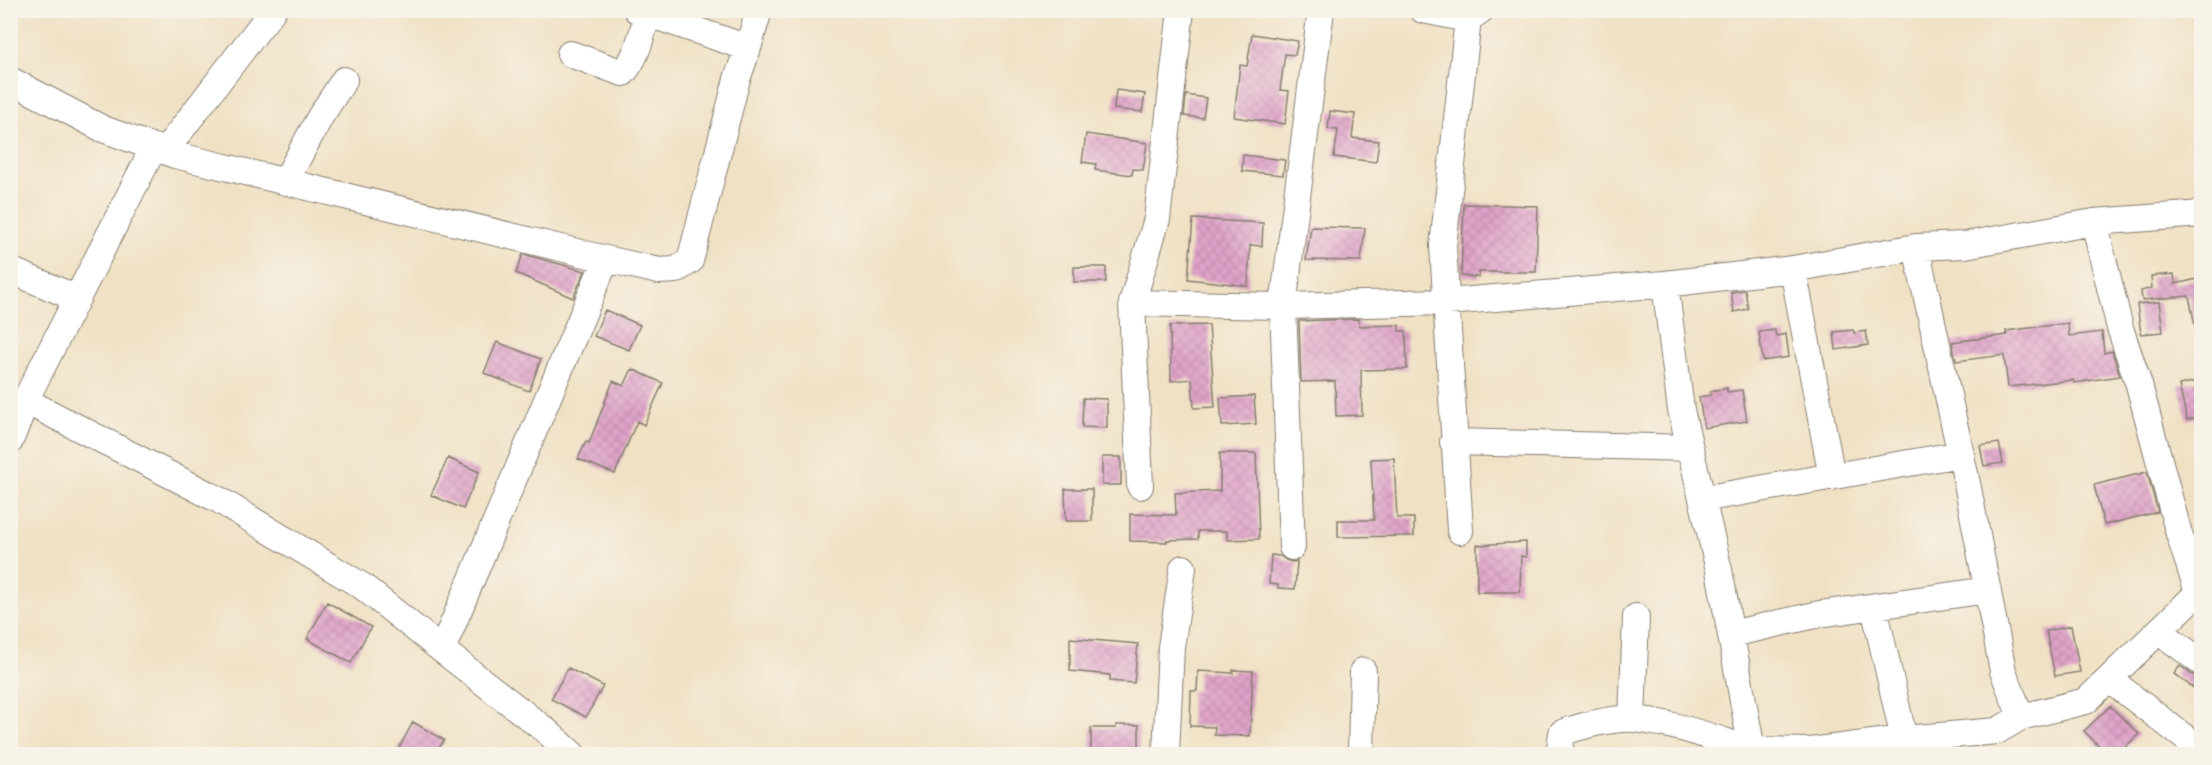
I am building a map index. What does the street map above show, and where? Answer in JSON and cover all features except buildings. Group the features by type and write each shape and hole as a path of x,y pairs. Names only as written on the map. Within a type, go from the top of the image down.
{"street":[{"path":"10,80 103,129 159,149 285,182 606,259 660,271 676,270 690,261 737,79 759,10"},
{"path":"1140,486 1132,303 1157,219 1181,10"},
{"path":"1292,547 1283,306 1321,10"},
{"path":"1423,10 1475,15 1443,246 1460,531"},
{"path":"570,54 623,73 629,67 639,42 642,13 748,48"},
{"path":"10,441 26,401 76,298 159,149 260,14"},
{"path":"285,182 320,117 344,81"},
{"path":"1132,303 1283,306 1447,302 1665,284 1793,269 1916,247 1965,245 2094,222 2202,214"},
{"path":"1559,754 1562,733 1581,726 1632,719 1672,725 1743,752 1810,752 1910,747 1997,731 2021,717 2086,701 2200,591 2179,534 2139,385 2120,328 2094,222"},
{"path":"1916,247 1961,454 2003,671 2021,717"},
{"path":"442,650 606,259"},
{"path":"1793,269 1832,477"},
{"path":"10,270 76,298"},
{"path":"1665,284 1681,410 1719,570 1731,634 1743,752"},
{"path":"26,401 219,500 362,586 545,730 572,754"},
{"path":"1453,442 1690,448"},
{"path":"1702,499 1961,454"},
{"path":"1166,754 1171,647 1183,568"},
{"path":"1731,634 1820,614 1988,590"},
{"path":"1874,607 1910,747"},
{"path":"1632,719 1636,617"},
{"path":"2159,631 2202,663"},
{"path":"1361,754 1363,671"},
{"path":"2109,679 2202,751"}]}
